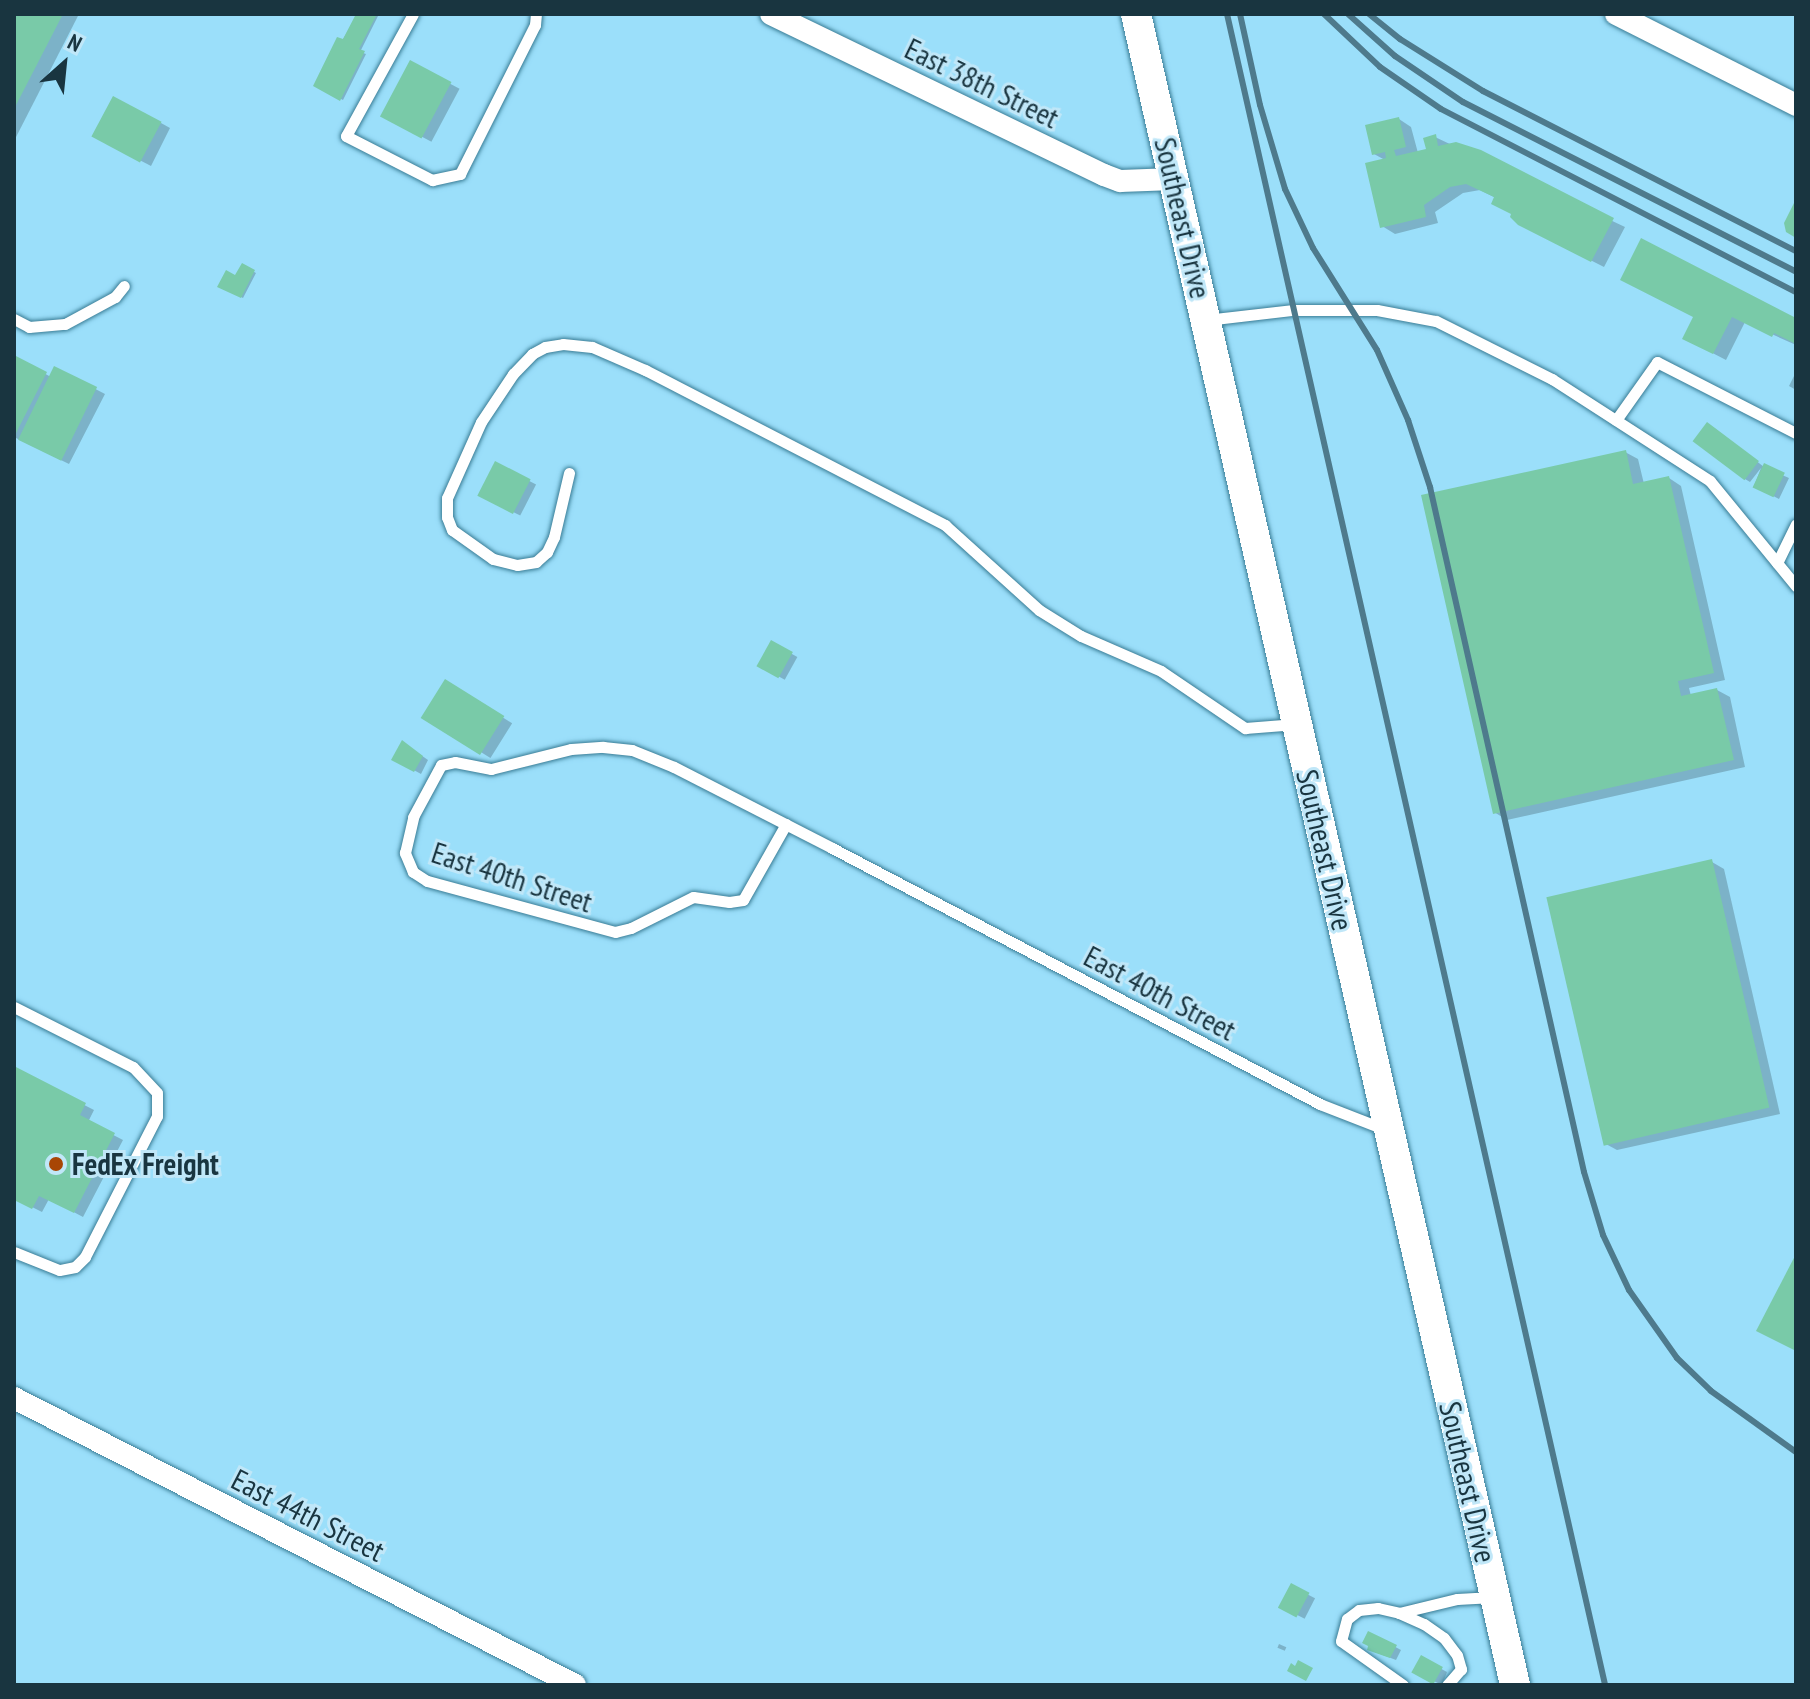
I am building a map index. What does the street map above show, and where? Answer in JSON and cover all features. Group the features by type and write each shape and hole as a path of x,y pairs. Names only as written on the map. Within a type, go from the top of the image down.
{"main road":[{"name":"Southeast Drive","path":"1136,14 1515,1685"}],"street":[{"name":"East 38th Street","path":"771,14 1104,175 1120,181 1174,179"},
{"path":"1616,14 1796,105"},
{"name":"East 44th Street","path":"14,1398 575,1685"}],"lane":[{"path":"413,14 346,136 432,180 460,174 535,25 536,14"},
{"path":"14,319 29,327 65,324 115,297 124,286"},
{"path":"1206,320 1293,310 1377,310 1436,321 1552,379 1710,481 1796,586"},
{"path":"569,473 554,537 547,552 536,562 517,565 493,559 452,530 447,517 447,498 481,422 513,374 532,354 545,347 563,344 592,347 645,370 945,525 1039,610 1081,636 1161,671 1245,728 1297,724"},
{"path":"1616,420 1657,362 1796,433"},
{"path":"1777,563 1796,524"},
{"name":"East 40th Street","path":"786,824 743,900 729,902 693,897 631,928 615,932 427,881 413,872 405,853 413,817 441,765 455,762 498,768 547,754 603,747 652,756 786,824 1286,1087 1339,1112 1388,1130"},
{"path":"14,1007 133,1067 157,1093 157,1116 85,1257 75,1267 59,1270 14,1252"},
{"path":"1399,1613 1457,1599 1495,1596"},
{"path":"1403,1685 1341,1641 1347,1619 1359,1610 1378,1608 1399,1613 1424,1624 1444,1638 1457,1655 1461,1669 1447,1685"}],"building":[{"path":"14,14 63,14 14,109"},
{"path":"356,14 377,14 359,49 365,51 340,101 313,86 337,37 343,39"},
{"path":"410,60 451,82 421,139 380,117"},
{"path":"113,96 162,122 140,162 91,137"},
{"path":"1399,117 1406,147 1394,150 1396,156 1426,149 1423,138 1436,134 1438,146 1456,142 1481,150 1614,218 1591,262 1518,225 1510,217 1511,214 1491,204 1494,197 1466,184 1450,187 1424,205 1426,217 1380,228 1365,163 1386,158 1385,152 1372,155 1365,125"},
{"path":"1796,199 1796,238 1786,232 1784,223"},
{"path":"1641,238 1796,318 1796,344 1774,333 1772,337 1732,317 1713,354 1682,339 1693,317 1620,280"},
{"path":"242,263 255,270 241,298 217,287 226,270 235,275"},
{"path":"14,355 47,372 14,437"},
{"path":"54,366 97,387 61,461 18,440"},
{"path":"1707,422 1759,461 1744,480 1693,441"},
{"path":"1626,450 1633,484 1669,476 1714,673 1678,681 1681,696 1717,688 1734,760 1493,814 1421,495"},
{"path":"495,461 531,479 513,514 477,496"},
{"path":"1764,463 1785,473 1773,497 1753,487"},
{"path":"771,640 793,652 778,678 756,666"},
{"path":"445,679 504,716 480,755 421,718"},
{"path":"402,740 423,756 414,772 391,760"},
{"path":"1712,859 1769,1107 1604,1146 1546,897"},
{"name":"FedEx Freight","path":"14,1066 86,1103 80,1115 115,1133 74,1213 39,1196 32,1209 14,1200"},
{"path":"1796,1254 1796,1351 1756,1331"},
{"path":"1291,1583 1310,1593 1296,1618 1278,1608"},
{"path":"1368,1631 1397,1645 1390,1658 1367,1650 1368,1646 1362,1643"},
{"path":"1421,1655 1443,1667 1433,1685 1411,1672"},
{"path":"1298,1660 1313,1668 1306,1681 1287,1671 1291,1663 1295,1666"}],"railway":[{"path":"1227,14 1605,1685"},
{"path":"1240,14 1260,105 1285,189 1313,248 1377,350 1408,420 1430,487 1584,1172 1603,1235 1629,1290 1677,1358 1711,1391 1796,1452"},
{"path":"1324,14 1380,67 1441,109 1796,292"},
{"path":"1348,14 1395,56 1463,102 1796,272"},
{"path":"1369,14 1400,39 1483,91 1796,251"}],"place":[{"name":"FedEx Freight","path":"56,1164"}]}
